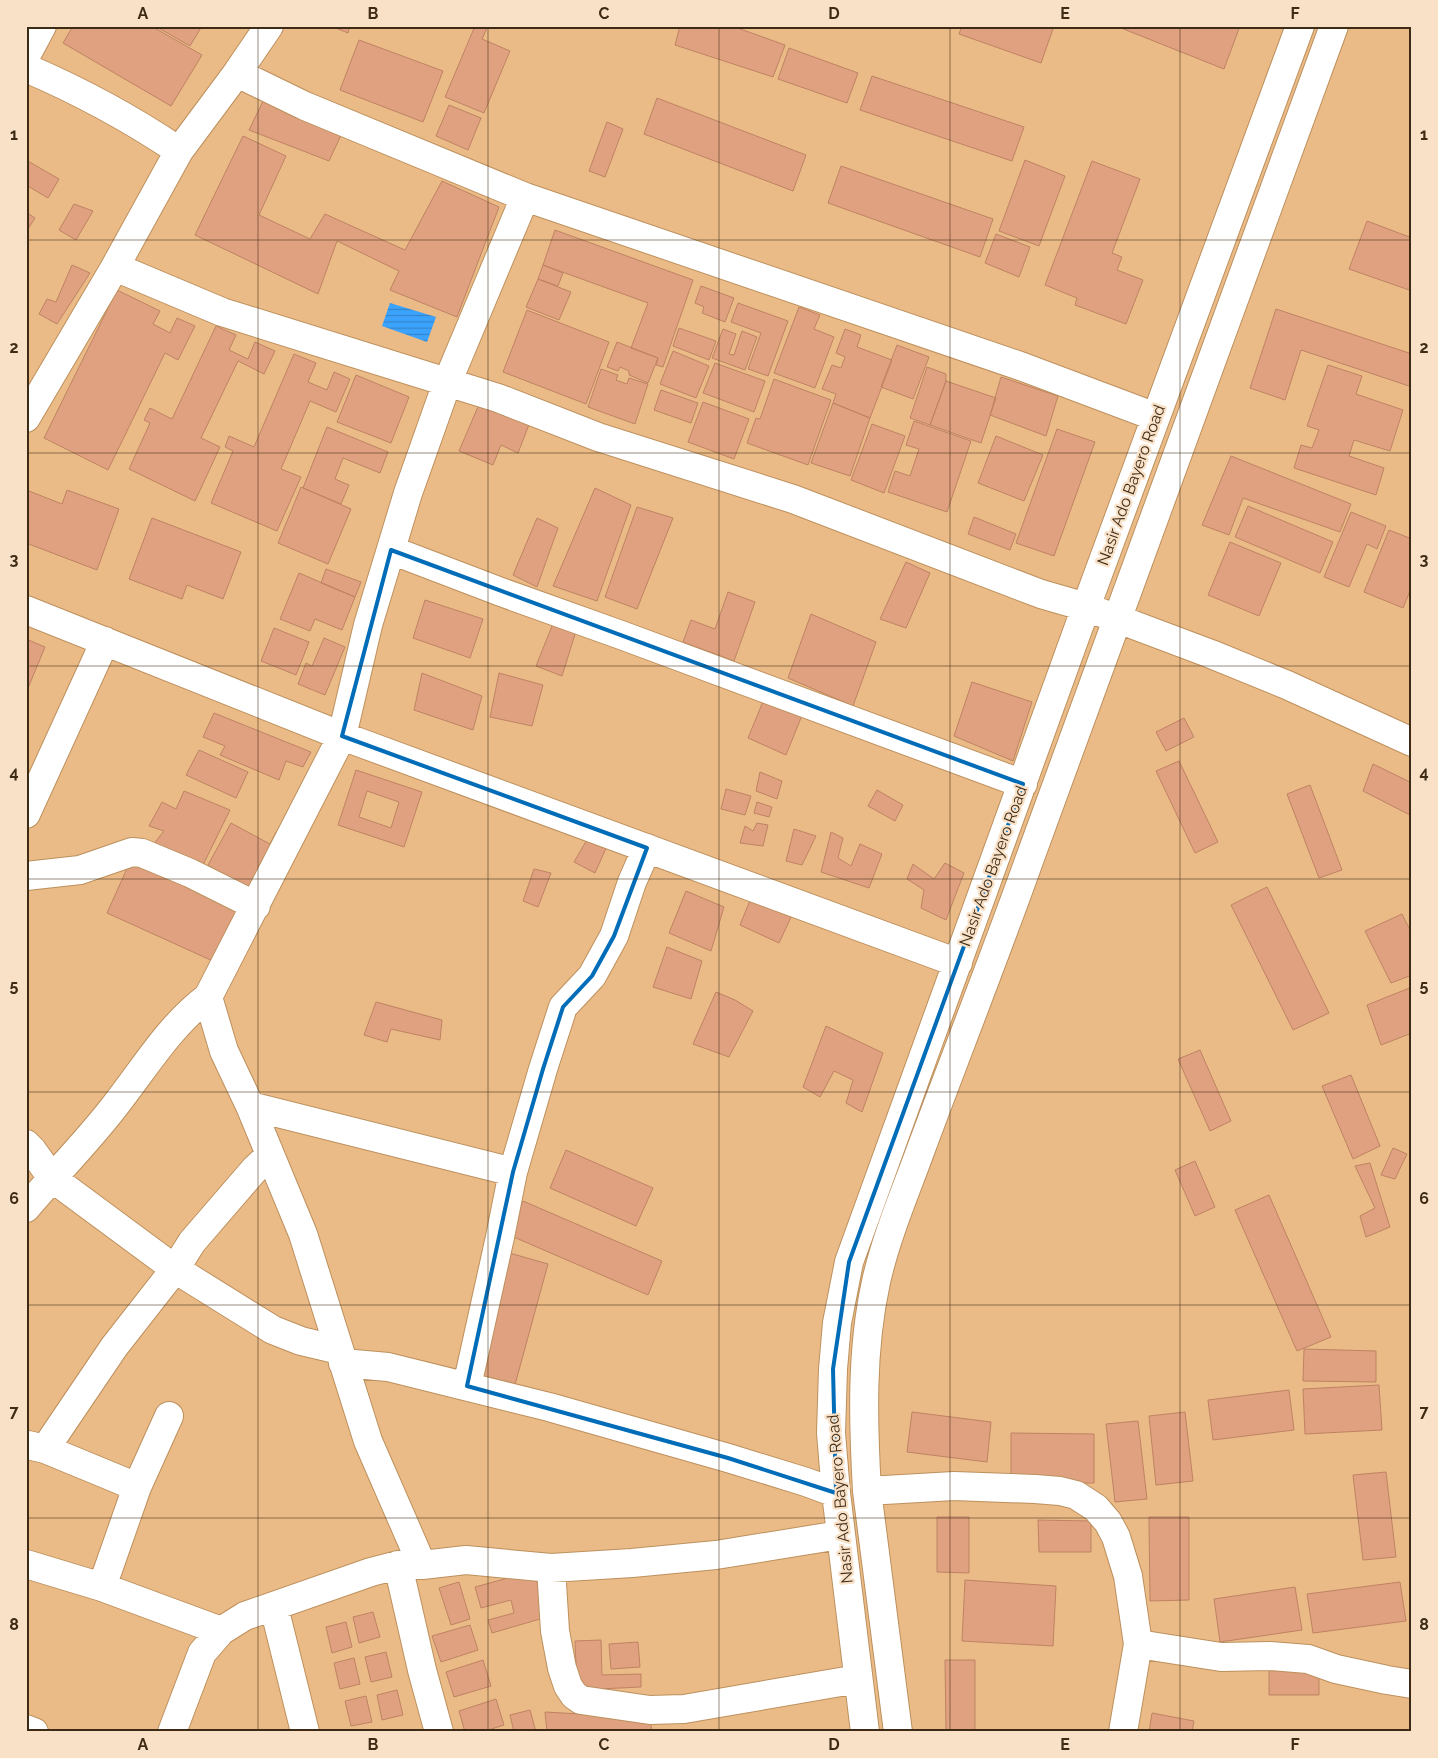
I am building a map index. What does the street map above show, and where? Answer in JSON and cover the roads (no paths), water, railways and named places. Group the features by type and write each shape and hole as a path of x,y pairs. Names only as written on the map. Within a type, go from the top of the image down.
{"street":[{"path":"26,56 42,26"},
{"path":"26,418 115,267 179,151 237,73 268,26"},
{"name":"Nasir Ado Bayero Road","path":"865,1732 840,1534 832,1433 833,1369 842,1288 849,1262 1086,607 1300,26"},
{"path":"898,1732 867,1491 864,1380 876,1278 907,1187 1032,853 1334,26"},
{"path":"26,68 58,81 108,106 179,151"},
{"path":"237,73 305,106 525,198 1023,367 1156,417"},
{"path":"26,1208 113,1109 172,1030 191,1010 208,997 342,736 368,625 408,493 447,383 525,198"},
{"path":"115,267 222,312 498,398 598,437 793,500 1041,594 1086,607 1287,685 1412,742"},
{"path":"391,550 500,592 1023,784"},
{"path":"26,610 342,736 958,963"},
{"path":"26,814 105,641"},
{"path":"467,1386 500,1237 512,1172 543,1069 564,1007 592,976 614,936 632,882 647,848"},
{"path":"26,876 80,870 132,852 142,853 190,873 256,906"},
{"path":"208,997 224,1051 250,1106 303,1234 368,1441 410,1565 422,1670 439,1732"},
{"path":"250,1106 512,1172"},
{"path":"26,1144 52,1178 175,1269 273,1330 341,1357 549,1407 728,1458 836,1493"},
{"path":"137,1486 36,1446 175,1269 198,1235 255,1169 270,1155"},
{"path":"102,1587 137,1486 169,1416"},
{"path":"867,1491 954,1486 1036,1489 1060,1491 1076,1495 1088,1501 1096,1508 1108,1522 1116,1537 1128,1576 1138,1644 1123,1732"},
{"path":"172,1732 202,1653 220,1631 245,1616 371,1572 410,1565 466,1560 551,1568 632,1563 716,1554 840,1534"},
{"path":"26,1564 102,1587 220,1631"},
{"path":"551,1568 555,1631 562,1668 568,1686 574,1695 581,1700 650,1710 684,1709 858,1679"},
{"path":"274,1607 304,1732"},
{"path":"1138,1644 1221,1657 1270,1656 1308,1659 1336,1669 1412,1684"},
{"path":"26,1729 34,1732"}],"water":[{"path":"390,303 436,317 427,342 382,326"}]}
